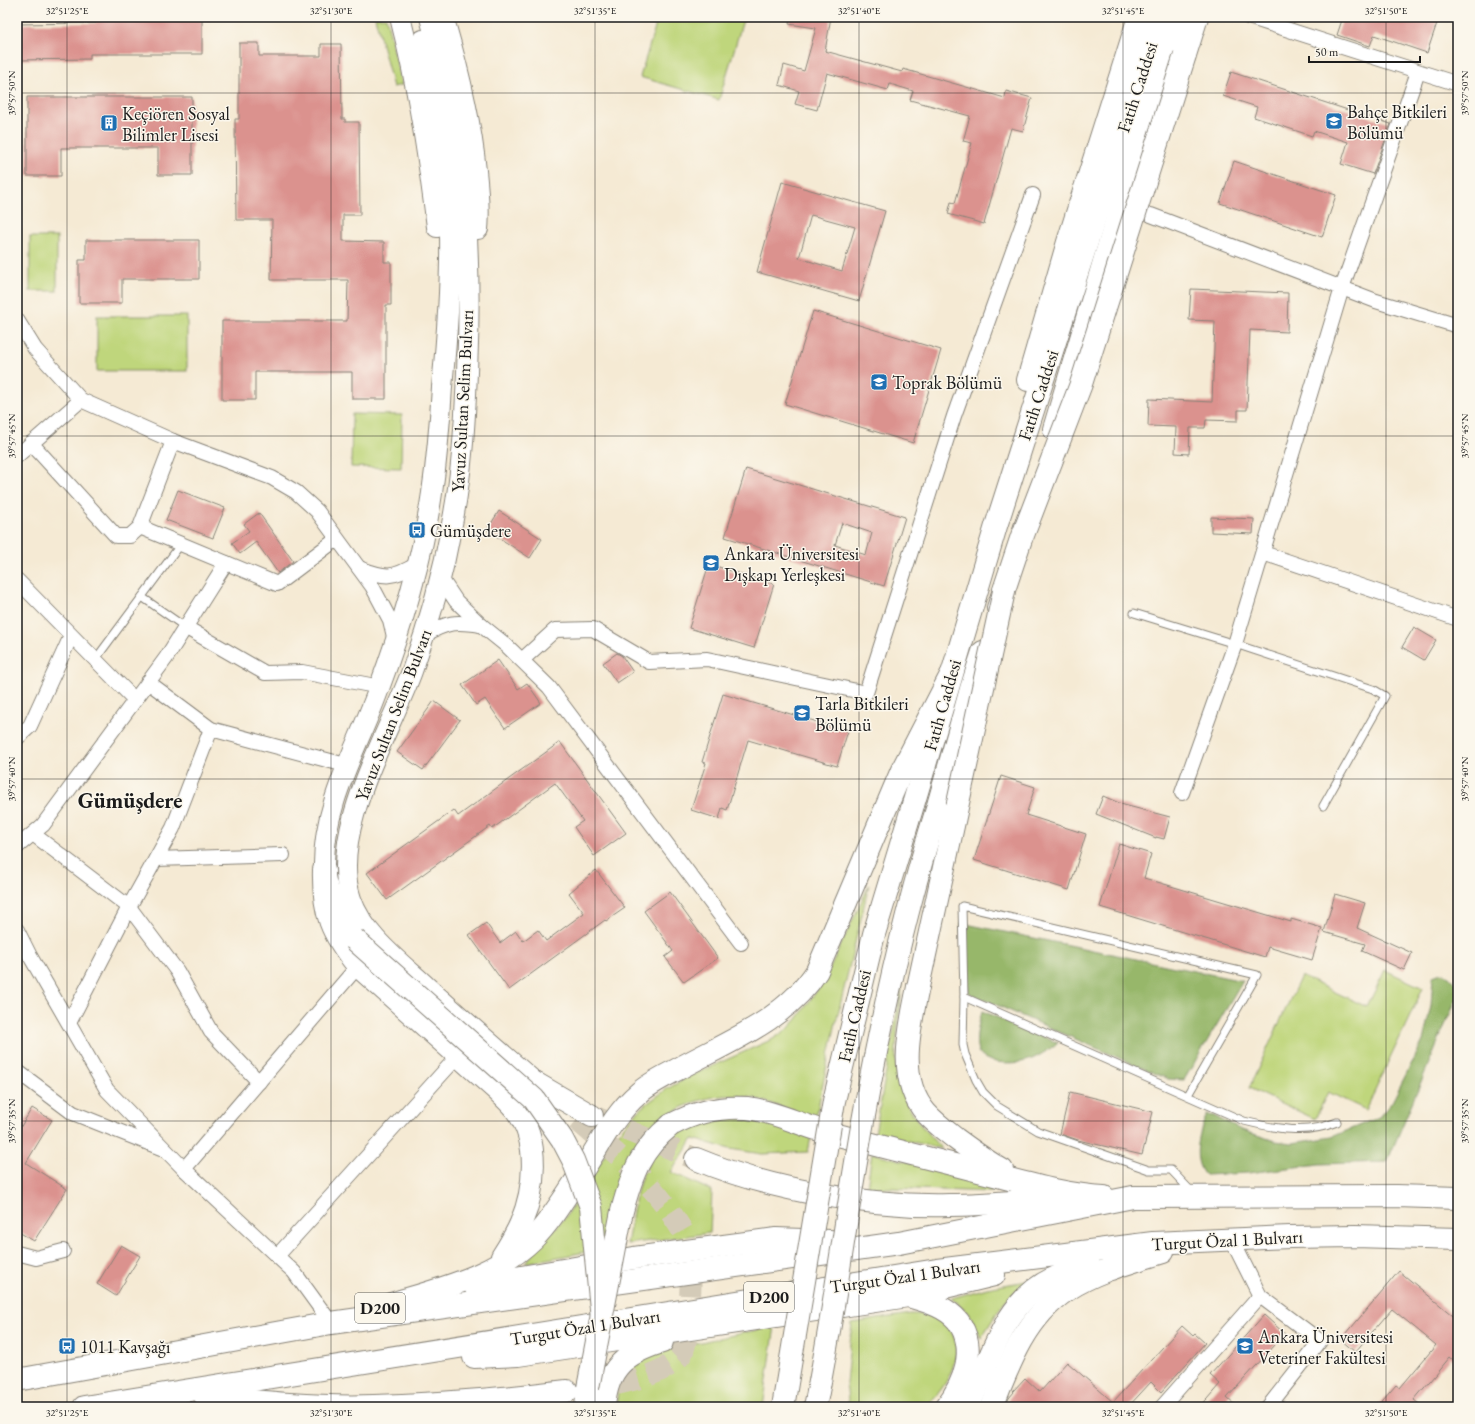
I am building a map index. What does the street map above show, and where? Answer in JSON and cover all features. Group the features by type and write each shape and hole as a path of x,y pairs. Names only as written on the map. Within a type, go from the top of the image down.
{"main road":[{"path":"400,17 416,82 429,162 440,250 458,267"},
{"path":"417,17 427,58 444,167 450,234 458,267"},
{"path":"430,17 444,73 460,158 458,267"},
{"path":"444,17 467,109 478,189 476,248 458,267"},
{"path":"996,526 1029,376 1068,242 1139,17"},
{"name":"Fatih Caddesi","path":"783,1407 819,1186 849,1037 874,934 996,526 1159,17"},
{"name":"Fatih Caddesi","path":"817,1397 862,1129 897,949 970,689 1023,535 1176,17"},
{"path":"1023,535 1080,384 1197,17"},
{"name":"Yavuz Sultan Selim Bulvarı","path":"354,939 343,922 328,887 324,870 328,821 343,773 379,690 407,604 417,564 428,515 437,448 445,361 458,267"},
{"name":"Yavuz Sultan Selim Bulvarı","path":"458,267 468,332 462,459 452,527 424,635 401,700 362,791 348,837 345,859 345,877 350,899 359,919 376,938 467,1023 537,1084"},
{"path":"1004,591 918,987 908,1050 908,1070 917,1099 926,1113 943,1129 993,1166 1022,1182"},
{"path":"428,1293 485,1273 532,1239 559,1206 613,1122 640,1092 659,1079 769,1019 806,988 817,971 902,770 951,675"},
{"path":"324,870 324,904 341,945 358,966 498,1091 517,1111 529,1136 532,1174 531,1190 522,1222 497,1265"},
{"path":"354,939 534,1099 562,1139 573,1160 591,1207 602,1319"},
{"path":"537,1084 585,1118"},
{"path":"587,1398 622,1211 634,1170 649,1146 659,1135 686,1117 717,1108 748,1108 769,1113 804,1126 875,1145 1022,1182 1091,1196"},
{"path":"696,1159 713,1166 812,1193 877,1202 949,1206 1091,1196 1133,1197 1243,1187 1319,1185 1458,1189"},
{"name":"Turgut Özal 1 Bulvarı","path":"17,1380 331,1324 899,1244 1133,1197 1397,1196 1458,1198"},
{"name":"Turgut Özal 1 Bulvarı","path":"84,1407 929,1271 1152,1243 1231,1238 1355,1236 1458,1239"},
{"name":"Turgut Özal 1 Bulvarı","path":"428,1293 634,1258 776,1239 899,1244"},
{"path":"992,1407 1022,1339 1041,1314 1066,1291 1085,1280 1142,1258 1198,1240"},
{"name":"Turgut Özal 1 Bulvarı","path":"357,1364 518,1355 908,1296 994,1275 1070,1254"},
{"path":"968,1407 1004,1326 1015,1309 1032,1293 1051,1280 1073,1271 1142,1258"},
{"name":"D200","path":"331,1324 428,1293"},
{"path":"908,1296 930,1302 946,1311 957,1320 964,1333 967,1347 964,1377 956,1394 946,1407"},
{"path":"604,1407 608,1386 614,1372 630,1354 713,1325"},
{"path":"172,1393 286,1404 372,1406 500,1399 567,1391"},
{"path":"817,1397 828,1407"}],"street":[{"path":"1248,17 1458,84"},
{"path":"1182,793 1235,644 1342,288 1418,72"},
{"path":"522,660 555,630 593,629 649,662 707,659 866,693 954,416 1033,195"},
{"path":"1151,215 1342,288 1458,326"},
{"path":"17,320 35,349 81,400 172,441 272,478 296,492 317,511 372,586 390,620 395,642"},
{"path":"17,456 81,400"},
{"path":"31,443 116,536 130,536 140,527 172,441"},
{"path":"140,527 277,584 337,539"},
{"path":"1263,553 1458,619"},
{"path":"17,848 43,825 134,699 148,682 226,563"},
{"path":"358,567 378,575 389,576 400,575 417,564"},
{"path":"440,577 456,601 481,625 522,660 549,687 741,943"},
{"path":"17,580 134,699"},
{"path":"424,635 444,624 461,622 481,625"},
{"path":"185,627 265,673 302,672 370,685"},
{"path":"17,738 30,726 71,636"},
{"path":"148,682 211,729 338,763"},
{"path":"69,1023 129,907 173,828 211,729"},
{"path":"33,834 129,907 177,971 210,1032 259,1082"},
{"path":"156,859 283,855"},
{"path":"17,930 30,956 107,1090 184,1169 294,1272 331,1324"},
{"path":"184,1169 358,966"},
{"path":"277,1256 458,1056"},
{"path":"17,1071 73,1113 165,1149"},
{"path":"1231,1238 1260,1296 1320,1341 1268,1407"},
{"path":"17,1253 36,1258 63,1251"},
{"path":"1162,1407 1260,1296"}],"lane":[{"path":"95,660 181,544"},
{"path":"142,597 185,627"},
{"path":"1134,613 1373,689 1385,696 1323,806"},
{"path":"1188,1095 1257,975 962,906 965,1054 980,1086 996,1106 1038,1131 1148,1170 1171,1170 1191,1192"},
{"path":"964,997 1244,1121 1266,1126 1308,1130 1337,1122"}],"green space":[{"path":"375,17 386,17 402,85 393,87"},
{"path":"658,17 744,17 719,100 640,77"},
{"path":"30,237 57,237 57,291 30,291"},
{"path":"97,316 187,316 187,371 97,371"},
{"path":"352,414 402,415 401,468 351,467"},
{"path":"869,885 836,1022 816,1117 798,1113 755,1098 742,1096 724,1096 689,1104 657,1123 633,1150 624,1166 618,1185 603,1249 525,1263 567,1215 619,1132 641,1108 667,1089 690,1076 773,1039 788,1029 797,1019 825,979"},
{"path":"961,923 1243,981 1184,1080 1168,1079 969,993"},
{"path":"1385,970 1423,988 1366,1110 1328,1092 1315,1119 1249,1088 1301,976 1367,1007"},
{"path":"1441,973 1449,976 1457,984 1457,997 1387,1162 1319,1164 1248,1173 1205,1175 1198,1162 1197,1154 1201,1129 1207,1115 1214,1116 1239,1129 1275,1141 1292,1143 1332,1137 1379,1117 1392,1102 1423,1041 1431,1006 1433,976"},
{"path":"902,984 897,1031 897,1076 903,1097 914,1116 942,1149 875,1133"},
{"path":"982,1011 1058,1043 1038,1056 1026,1061 1007,1063 986,1059 981,1056 977,1046 977,1031"},
{"path":"734,1118 776,1125 811,1137 808,1152 762,1154 730,1149 693,1139 671,1172 712,1191 710,1233 627,1244 634,1204 640,1181 655,1154 670,1138 688,1127 706,1121"},
{"path":"872,1153 988,1182 993,1187 991,1192 867,1187"},
{"path":"1027,1281 1004,1302 981,1338 969,1313 952,1298 987,1288"},
{"path":"910,1314 935,1317 943,1321 951,1331 955,1342 956,1354 953,1367 941,1389 924,1407 849,1407 846,1383 852,1323"},
{"path":"775,1326 763,1407 616,1407 618,1390 625,1377 633,1366 655,1352"}],"building":[{"path":"96,17 202,17 202,54 90,54 90,59 17,60 17,24 96,23"},
{"path":"790,17 831,17 825,51 902,72 903,69 1005,98 1006,91 1032,98 1023,131 1011,128 984,224 948,214 951,202 955,203 972,143 963,141 970,116 910,100 913,91 890,84 888,90 827,73 817,110 795,104 799,91 779,85 784,65 804,71 816,28 789,24"},
{"path":"1343,17 1439,17 1427,53 1374,35 1370,46 1337,35"},
{"path":"239,43 259,43 259,56 321,56 321,44 341,44 342,119 345,119 345,122 359,122 360,215 343,215 343,241 384,242 384,262 391,262 391,305 386,305 386,399 352,399 352,372 255,372 255,400 222,400 222,321 347,321 348,280 271,280 272,220 236,220 235,119 239,119"},
{"path":"1231,72 1391,124 1373,174 1341,164 1348,142 1314,131 1312,136 1254,117 1257,107 1223,96"},
{"name":"Keçiören Sosyal Bilimler Lisesi","path":"27,97 192,97 192,175 158,175 158,148 61,148 61,176 27,176"},
{"path":"1234,161 1336,195 1322,237 1220,203"},
{"path":"782,182 885,211 859,301 757,272","holes":["811,215 855,227 842,271 799,258"]},
{"path":"86,240 199,240 199,279 122,279 122,303 79,303 79,260 86,260"},
{"path":"1191,289 1288,293 1287,332 1250,330 1247,410 1238,410 1238,421 1206,420 1205,428 1190,428 1189,454 1175,453 1176,427 1148,426 1149,399 1212,402 1215,321 1189,320"},
{"path":"813,311 941,350 913,443 785,404"},
{"path":"746,469 905,517 884,586 725,537","holes":["842,523 872,533 866,555 835,545"]},
{"path":"178,490 225,508 213,538 166,520"},
{"path":"499,511 542,539 530,558 487,530"},
{"path":"259,513 293,561 278,573 256,542 240,554 232,543 249,531 244,524"},
{"path":"1211,517 1254,519 1253,534 1211,532"},
{"path":"709,564 774,584 754,648 689,628"},
{"path":"1414,627 1436,640 1424,660 1402,647"},
{"path":"617,653 622,656 633,672 617,683 603,663"},
{"path":"498,660 518,689 527,683 541,703 505,728 485,699 476,705 462,685"},
{"path":"723,694 848,731 837,766 748,740 727,810 722,808 719,819 691,810 706,763 702,762"},
{"path":"434,701 460,720 423,770 397,752"},
{"path":"560,742 626,833 594,856 574,827 583,821 555,783 492,829 490,826 387,900 367,873 454,810 458,816"},
{"path":"1001,776 1035,787 1026,815 1086,834 1069,890 974,860"},
{"path":"1103,796 1124,805 1170,817 1164,839 1156,838 1096,814"},
{"path":"1119,844 1151,854 1144,878 1291,922 1291,919 1322,928 1312,960 1268,947 1265,957 1100,907"},
{"path":"596,870 625,908 606,921 605,920 509,990 469,935 486,923 500,943 516,931 523,941 538,930 546,941 584,913 569,893"},
{"path":"670,892 718,958 684,982 665,957 673,951 644,911"},
{"path":"1335,894 1365,903 1357,928 1412,953 1404,970 1362,951 1365,944 1324,932"},
{"path":"1070,1092 1153,1112 1142,1155 1078,1140 1060,1134"},
{"path":"32,1108 52,1120 26,1163 67,1189 34,1241 17,1231 17,1133"},
{"path":"121,1245 140,1256 116,1296 97,1284"},
{"path":"1399,1271 1458,1320 1458,1364 1450,1357 1414,1400 1423,1407 1377,1407 1396,1385 1400,1388 1436,1345 1392,1309 1355,1352 1341,1340"},
{"path":"1264,1315 1285,1334 1227,1398 1237,1407 1200,1407 1220,1384 1210,1375"},
{"path":"1182,1326 1193,1336 1195,1334 1205,1343 1161,1392 1151,1382 1128,1407 1005,1407 1009,1398 1014,1392 1013,1391 1025,1378 1040,1392 1067,1362 1113,1402"}],"tunnel":[{"path":"595,1117 696,1159"},
{"path":"577,1120 651,1187 671,1213 688,1241 691,1266 689,1319 687,1335 681,1355 664,1369 652,1374 614,1385 592,1388"}],"place":[{"name":"Bahçe Bitkileri Bölümü","path":"1334,121"},
{"name":"Keçiören Sosyal Bilimler Lisesi","path":"109,123"},
{"name":"Toprak Bölümü","path":"879,382"},
{"name":"Gümüşdere","path":"417,530"},
{"name":"Ankara Üniversitesi Dışkapı Yerleşkesi","path":"711,563"},
{"name":"Tarla Bitkileri Bölümü","path":"802,713"},
{"name":"1011 Kavşağı","path":"67,1346"},
{"name":"Ankara Üniversitesi Veteriner Fakültesi","path":"1245,1346"}],"district":[{"name":"Gümüşdere","path":"130,800"}]}
